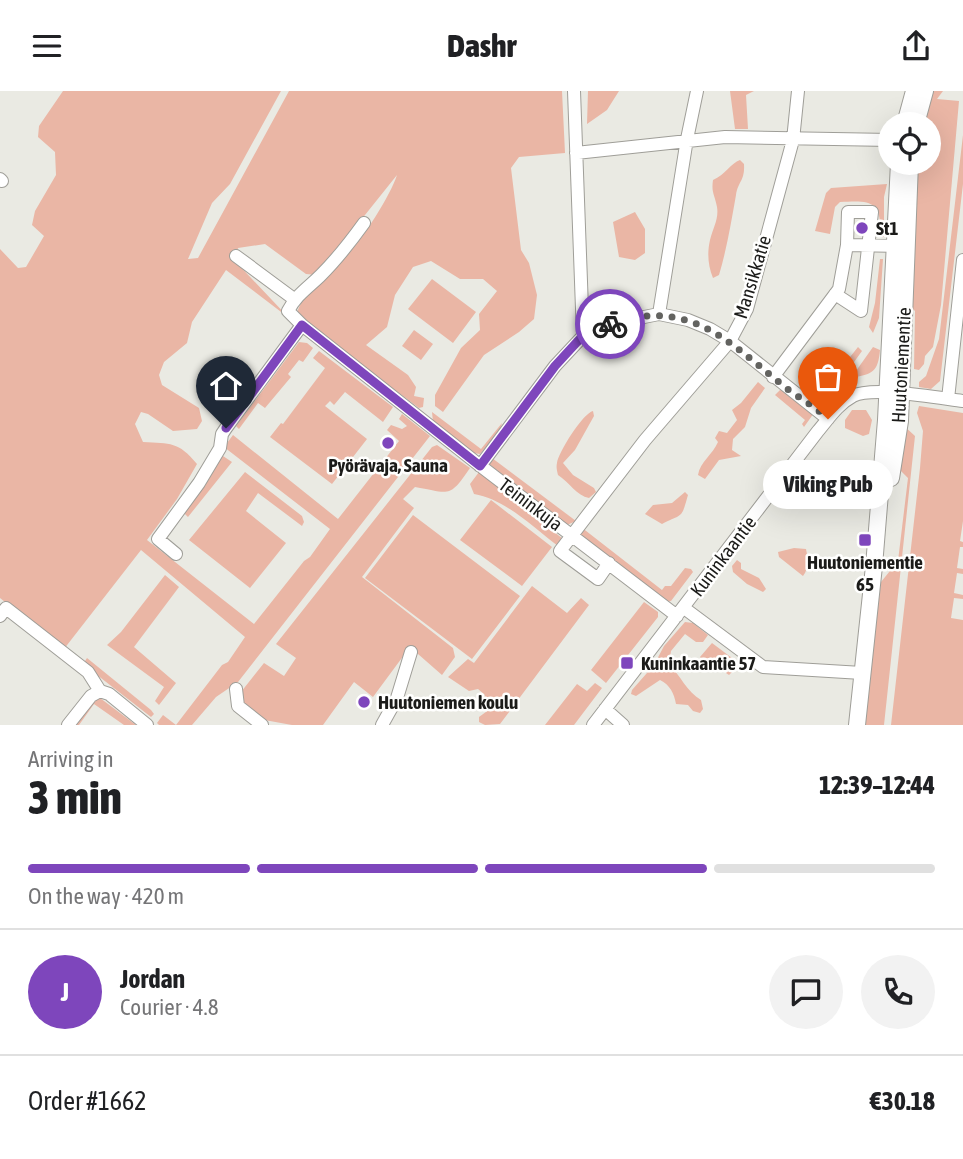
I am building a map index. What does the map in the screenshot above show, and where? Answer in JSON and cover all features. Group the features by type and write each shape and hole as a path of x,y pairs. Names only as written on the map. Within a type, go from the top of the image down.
{"main road":[{"path":"908,112 914,91"},
{"path":"919,112 925,91"},
{"name":"Huutoniementie","path":"899,175 901,246"},
{"name":"Huutoniementie","path":"857,725 874,566 900,421 894,394 901,246 909,175"}],"street":[{"path":"574,91 583,336"},
{"path":"659,314 697,91"},
{"name":"Mansikkatie","path":"571,535 640,446 730,341 747,309 793,140 799,91"},
{"path":"576,153 687,139 735,137 878,140"},
{"path":"773,377 835,294 839,289 848,212 872,212 861,311 835,294"},
{"path":"236,255 295,299 320,276 364,223"},
{"path":"846,245 901,246"},
{"path":"948,399 963,260"},
{"name":"Teininkuja","path":"295,299 288,311 302,325 480,466 608,563 763,667 862,674"},
{"path":"480,466 555,366 583,336 614,323 659,314 688,320 730,341 828,419"},
{"path":"176,554 158,539 199,483 220,448 222,434 302,325"},
{"name":"Kuninkaantie","path":"593,725 828,419 844,402 855,395 870,392 963,401"},
{"path":"571,535 560,551 598,579 608,563"},
{"path":"0,616 6,608 88,672 100,691 109,694 146,725"},
{"path":"382,725 397,698 411,652"},
{"path":"236,689 238,706 262,725"},
{"path":"68,725 91,696 100,691"},
{"path":"605,709 623,725"}],"shaded area":[{"path":"63,91 281,91 230,184 212,203 188,259 198,258 289,91 562,91 565,153 519,157 511,168 521,250 529,263 537,295 534,319 484,355 443,412 435,406 435,395 461,348 480,330 479,314 497,291 483,279 460,279 431,261 413,267 395,295 387,327 366,345 408,375 416,387 414,396 424,398 423,407 419,408 296,316 310,290 348,254 361,237 383,205 397,175 317,275 306,274 265,244 238,248 235,261 289,318 226,270 192,322 187,343 164,362 159,375 162,385 199,408 202,421 197,429 173,431 141,412 135,424 143,442 179,447 197,464 177,499 147,540 254,624 330,529 224,447 233,435 338,519 399,441 387,430 391,425 402,429 407,426 399,419 402,414 430,436 238,682 216,697 192,725 176,725 245,637 141,550 64,649 0,598 0,249 18,268 26,267 44,236 32,225 35,211 56,175 55,152 38,137 39,126"},
{"path":"588,91 619,91 607,110 587,124"},
{"path":"730,91 754,91 746,95 748,129 735,129"},
{"path":"931,91 943,91 937,99 959,101 941,305 933,347 925,356 924,364 919,370 914,369 915,311 912,308 915,175 941,175 941,112 924,112"},
{"path":"963,135 963,184 940,381 931,389 919,387 919,382 926,376 939,339"},
{"path":"740,160 744,164 743,174 737,190 727,245 719,275 713,278 708,255 717,216 713,180"},
{"path":"887,184 884,197 884,237 880,236 877,209 873,205 860,202 840,202 835,207 830,234 815,231 826,193 831,188"},
{"path":"635,212 645,229 645,253 635,260 619,257 613,222"},
{"path":"880,259 883,259 879,318 873,333 869,327"},
{"path":"432,279 476,312 453,343 408,309"},
{"path":"414,330 433,344 421,360 402,346"},
{"path":"299,342 307,343 313,348 303,362 299,360 288,374 291,377 265,408 258,403 239,429 236,426"},
{"path":"858,347 862,351 826,401 819,404 803,391 806,386 819,396"},
{"path":"873,347 880,350 876,367 865,375 851,378"},
{"path":"319,351 393,407 383,422 345,392 334,405 330,401 325,406 367,439 332,484 270,437 325,368 313,358"},
{"path":"758,382 765,388 751,408 745,427 733,439 732,450 741,456 719,460 705,479 698,475 718,442 715,438 719,431 727,433 737,420 732,410"},
{"path":"780,390 787,392 814,413 804,427 802,424 805,420 775,395"},
{"path":"919,406 963,413 963,521 960,541 963,542 963,547 960,547 957,568 963,569 963,574 957,573 954,593 963,595 963,599 954,598 951,618 963,620 963,725 891,725 920,468 923,431 917,413"},
{"path":"852,410 866,410 872,420 869,434 863,436 845,428 845,420"},
{"path":"593,411 594,416 575,450 563,463 573,475 594,488 596,492 589,498 581,495 558,475 557,466 558,458 572,434"},
{"path":"432,412 481,449 502,423 500,430 480,454 473,453 433,422"},
{"path":"903,425 915,436 884,725 864,725 881,582 898,561 908,478 897,467"},
{"path":"437,445 470,468 453,489 442,492 415,487 403,499 414,508 362,577 453,648 455,657 442,675 418,654 407,651 373,697 354,682 323,725 292,725 259,719 241,703 241,692 264,663 284,676 296,658 276,644 432,447"},
{"path":"223,456 232,462 188,517 182,511"},
{"path":"492,458 576,521 567,525 489,464"},
{"path":"245,472 302,516 304,522 302,526 258,493 246,511 286,543 250,588 189,540"},
{"path":"479,472 563,539 558,546 508,508 474,494 470,484"},
{"path":"685,492 688,495 686,503 678,517 662,524 645,514 653,505 672,503"},
{"path":"491,500 552,547 522,586 460,540"},
{"path":"413,515 520,596 472,659 365,578"},
{"path":"581,527 662,590 665,586 671,586 685,568 693,572 671,601 666,602 580,534"},
{"path":"794,548 806,549 808,560 803,576 779,557 778,552"},
{"path":"737,560 741,563 741,569 759,578 766,589 763,592 747,584 733,572 732,566"},
{"path":"165,575 179,587 134,647 176,683 159,705 155,701 164,687 107,645 121,632"},
{"path":"532,586 567,613 581,598 589,605 500,724 485,725 479,722 479,717 490,709 482,701 485,695 478,689 469,691 448,677 468,659 474,663"},
{"path":"644,602 658,612 658,617 606,683 591,670"},
{"path":"685,622 693,623 708,635 703,642 696,642 685,634 671,651 669,664 701,700 703,709 700,713 693,711 688,705 676,704 671,690 660,680 636,696 631,694 654,665 664,646"},
{"path":"712,643 736,661 735,669 729,675 726,673 728,662 707,664 700,657"},
{"path":"87,658 154,714 151,717 83,664"},
{"path":"595,683 602,688 574,725 545,725 577,684 587,691"},
{"path":"100,698 136,725 124,725 94,704 79,725 72,725 94,700"},
{"path":"163,715 176,725 159,725 157,723"}],"way so far":[{"path":"610,324 659,314 688,320 710,329 730,341 828,419"}],"place":[{"name":"St1","path":"862,228"},
{"name":"Viking Pub","path":"828,419"},
{"name":"Pyörävaja, Sauna","path":"388,443"},
{"name":"Huutoniementie 65","path":"865,540"},
{"name":"Kuninkaantie 57","path":"627,663"},
{"name":"Huutoniemen koulu","path":"364,702"}],"route":[{"path":"226,428 302,325 480,466 555,366 583,336 610,324"}]}
